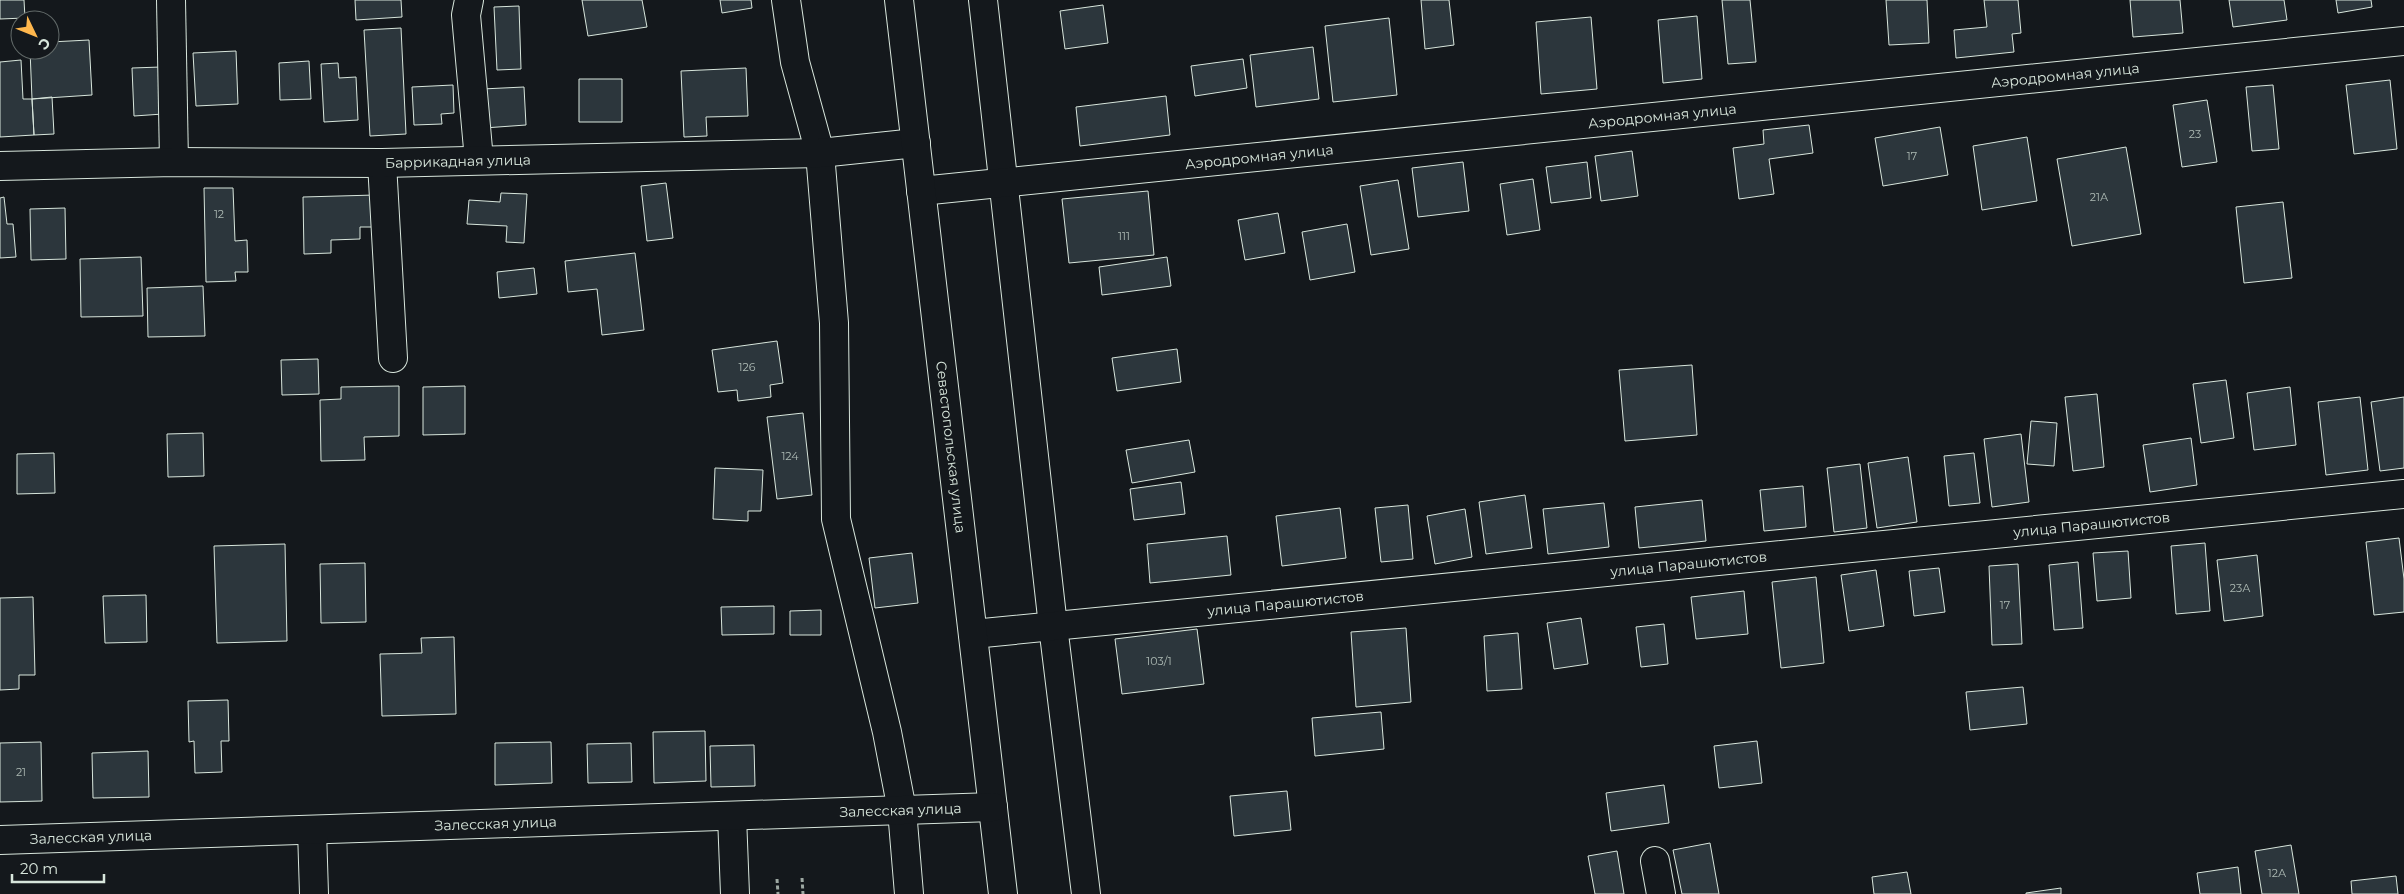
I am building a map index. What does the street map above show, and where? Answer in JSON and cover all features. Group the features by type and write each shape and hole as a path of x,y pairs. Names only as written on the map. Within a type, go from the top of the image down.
{"street":[{"path":"171,0 174,162"},
{"path":"469,0 466,15 478,160"},
{"path":"786,0 795,62 820,153 834,323 836,519 887,732 902,810 909,894"},
{"name":"Севастопольская улица","path":"899,0 1003,894"},
{"path":"983,0 1053,626 1086,894"},
{"name":"Аэродромная улица","path":"921,190 2404,41"},
{"name":"Баррикадная улица","path":"0,166 174,162 382,163 820,153 916,143"},
{"path":"382,163 393,358"},
{"name":"улица Парашютистов","path":"973,634 2404,494"},
{"name":"Залесская улица","path":"0,840 993,807"},
{"path":"732,816 736,894"},
{"path":"312,830 314,894"},
{"path":"1655,861 1661,894"}],"path":[{"path":"802,878 803,894"},
{"path":"778,879 778,894"}],"building":[{"path":"0,0 24,0 25,10 10,10 10,19 0,19"},
{"path":"355,0 401,0 402,17 356,20"},
{"path":"582,0 642,0 647,27 588,36"},
{"path":"720,0 751,0 752,8 722,13"},
{"path":"1421,0 1449,0 1454,45 1425,49"},
{"path":"1722,0 1750,0 1756,62 1728,64"},
{"path":"1886,0 1927,0 1929,43 1889,45"},
{"path":"1984,0 2018,0 2021,33 2012,34 2014,52 1956,58 1954,30 1987,27"},
{"path":"2130,0 2180,0 2183,33 2133,37"},
{"path":"2229,0 2284,0 2287,20 2233,27"},
{"path":"2336,0 2371,0 2372,7 2338,13"},
{"path":"1103,5 1108,43 1065,49 1060,11"},
{"path":"519,6 521,69 497,70 494,7"},
{"path":"1697,16 1702,79 1663,83 1658,20"},
{"path":"1591,17 1597,89 1541,94 1536,22"},
{"path":"1389,18 1397,95 1333,102 1325,26"},
{"path":"401,28 406,134 370,136 364,30"},
{"path":"89,40 92,95 32,99 30,60 60,60 60,41"},
{"path":"1313,47 1319,99 1256,107 1250,55"},
{"path":"236,51 238,104 196,106 193,53"},
{"path":"1243,59 1247,88 1195,96 1191,66"},
{"path":"21,60 23,99 32,99 34,135 0,137 0,62"},
{"path":"309,61 311,99 280,100 279,63"},
{"path":"338,63 339,78 356,77 358,120 324,122 321,64"},
{"path":"161,67 163,114 134,116 132,68"},
{"path":"746,68 748,116 706,117 707,136 684,137 681,71"},
{"path":"579,79 622,79 622,122 579,122"},
{"path":"2390,80 2397,149 2354,154 2346,85"},
{"path":"453,85 454,113 441,114 442,124 414,125 412,87"},
{"path":"2273,85 2279,149 2252,151 2246,87"},
{"path":"524,87 526,125 484,128 482,89"},
{"path":"1166,96 1170,135 1080,146 1076,107"},
{"path":"52,97 54,134 34,135 32,99"},
{"path":"2207,100 2217,162 2182,167 2173,105"},
{"path":"1809,125 1813,153 1769,159 1774,194 1739,199 1733,148 1764,144 1763,130"},
{"path":"1940,127 1948,175 1883,186 1875,138"},
{"path":"2027,137 2037,201 1982,210 1973,146"},
{"path":"2126,147 2141,234 2072,246 2057,159"},
{"path":"1632,151 1638,196 1601,201 1595,156"},
{"path":"1463,162 1469,211 1418,217 1412,168"},
{"path":"1587,162 1591,198 1551,203 1546,167"},
{"path":"1533,179 1540,230 1507,235 1500,184"},
{"path":"1398,180 1409,249 1371,255 1360,186"},
{"path":"666,183 673,238 647,241 641,186"},
{"path":"204,188 233,188 235,241 247,240 248,272 235,272 236,281 206,282"},
{"path":"1148,191 1154,255 1069,263 1062,199"},
{"path":"501,193 527,194 524,243 506,242 507,226 467,224 469,200 500,202"},
{"path":"375,195 376,227 360,227 360,239 331,240 331,253 304,254 303,197"},
{"path":"4,197 7,224 13,224 16,257 0,258 0,198"},
{"path":"2283,202 2292,278 2244,283 2236,207"},
{"path":"65,208 66,259 31,260 30,209"},
{"path":"1278,213 1285,253 1245,260 1238,220"},
{"path":"1347,224 1355,272 1310,280 1302,232"},
{"path":"635,253 644,330 602,335 597,289 568,292 565,261"},
{"path":"141,257 143,316 81,317 80,259"},
{"path":"1167,257 1171,286 1102,295 1099,267"},
{"path":"534,268 537,294 499,298 497,272"},
{"path":"203,286 205,336 148,337 147,288"},
{"path":"777,341 783,383 770,385 771,397 738,401 737,390 718,392 712,350"},
{"path":"1177,349 1181,382 1117,391 1112,358"},
{"path":"318,359 319,394 282,395 281,360"},
{"path":"1692,365 1697,435 1625,441 1619,370"},
{"path":"2226,380 2234,438 2201,443 2193,384"},
{"path":"399,386 399,436 364,437 365,460 321,461 320,400 341,399 341,387"},
{"path":"465,386 465,434 423,435 423,387"},
{"path":"2290,387 2296,445 2254,450 2247,393"},
{"path":"2097,394 2104,467 2073,471 2065,397"},
{"path":"2360,397 2368,470 2326,475 2318,402"},
{"path":"2404,397 2404,468 2380,471 2371,402"},
{"path":"803,413 812,495 777,499 767,417"},
{"path":"2031,421 2057,423 2054,466 2027,464"},
{"path":"203,433 204,476 168,477 167,434"},
{"path":"2021,434 2029,502 1992,507 1984,439"},
{"path":"2191,438 2197,485 2150,492 2143,445"},
{"path":"1189,440 1195,472 1132,483 1126,450"},
{"path":"54,453 55,493 17,494 17,454"},
{"path":"1974,453 1980,503 1949,506 1944,456"},
{"path":"1908,457 1917,522 1877,528 1868,463"},
{"path":"1860,464 1867,528 1834,532 1827,468"},
{"path":"715,468 763,470 761,511 748,511 748,521 713,519"},
{"path":"1181,482 1185,514 1134,520 1130,489"},
{"path":"1803,486 1806,527 1764,531 1760,490"},
{"path":"1525,495 1532,548 1486,554 1479,502"},
{"path":"1702,500 1706,541 1639,548 1635,507"},
{"path":"1604,503 1609,547 1548,554 1543,509"},
{"path":"1408,505 1413,559 1381,562 1375,508"},
{"path":"1340,508 1346,558 1282,566 1276,516"},
{"path":"1465,509 1472,557 1435,564 1427,516"},
{"path":"1227,536 1231,575 1150,583 1147,544"},
{"path":"2399,538 2404,579 2404,612 2374,615 2366,542"},
{"path":"2205,543 2210,611 2176,614 2171,546"},
{"path":"285,544 287,641 217,643 214,546"},
{"path":"2128,551 2131,598 2097,601 2093,553"},
{"path":"912,553 918,603 875,608 869,558"},
{"path":"2257,555 2263,616 2224,621 2217,560"},
{"path":"2078,562 2083,628 2054,630 2049,565"},
{"path":"365,563 366,622 321,623 320,564"},
{"path":"2018,564 2022,644 1992,645 1989,566"},
{"path":"1939,568 1945,612 1914,616 1909,571"},
{"path":"1876,570 1884,626 1849,631 1841,575"},
{"path":"1816,577 1824,663 1781,668 1772,582"},
{"path":"1744,591 1748,634 1696,639 1691,597"},
{"path":"146,595 147,642 105,643 103,596"},
{"path":"33,597 35,675 19,675 19,689 0,690 0,598"},
{"path":"774,606 774,634 722,635 721,607"},
{"path":"821,610 821,635 790,635 790,611"},
{"path":"1581,618 1588,664 1554,669 1547,623"},
{"path":"1664,624 1668,664 1641,667 1636,627"},
{"path":"1406,628 1411,702 1356,707 1351,632"},
{"path":"1197,629 1204,684 1122,694 1115,639"},
{"path":"1518,633 1522,689 1487,691 1484,636"},
{"path":"454,637 456,714 382,716 380,654 422,653 421,638"},
{"path":"2023,687 2027,724 1970,730 1966,692"},
{"path":"228,700 229,741 221,741 222,772 195,773 194,741 189,742 188,701"},
{"path":"1381,712 1384,749 1315,756 1312,718"},
{"path":"705,731 706,781 654,783 653,732"},
{"path":"1757,741 1762,783 1719,788 1714,746"},
{"path":"41,742 42,801 0,802 0,743"},
{"path":"551,742 552,783 495,785 495,743"},
{"path":"631,743 632,782 588,783 587,744"},
{"path":"754,745 755,786 711,787 710,746"},
{"path":"148,751 149,797 93,798 92,753"},
{"path":"1664,785 1669,823 1611,831 1606,793"},
{"path":"1287,791 1291,830 1234,836 1230,796"},
{"path":"1710,843 1719,894 1682,894 1673,850"},
{"path":"2291,845 2299,894 2262,894 2255,851"},
{"path":"1617,851 1624,894 1595,894 1588,856"},
{"path":"2238,867 2241,894 2200,894 2197,873"},
{"path":"1907,872 1911,894 1874,894 1872,877"},
{"path":"2396,876 2398,894 2352,894 2351,881"},
{"path":"2061,888 2061,894 2026,894 2026,893"}]}
